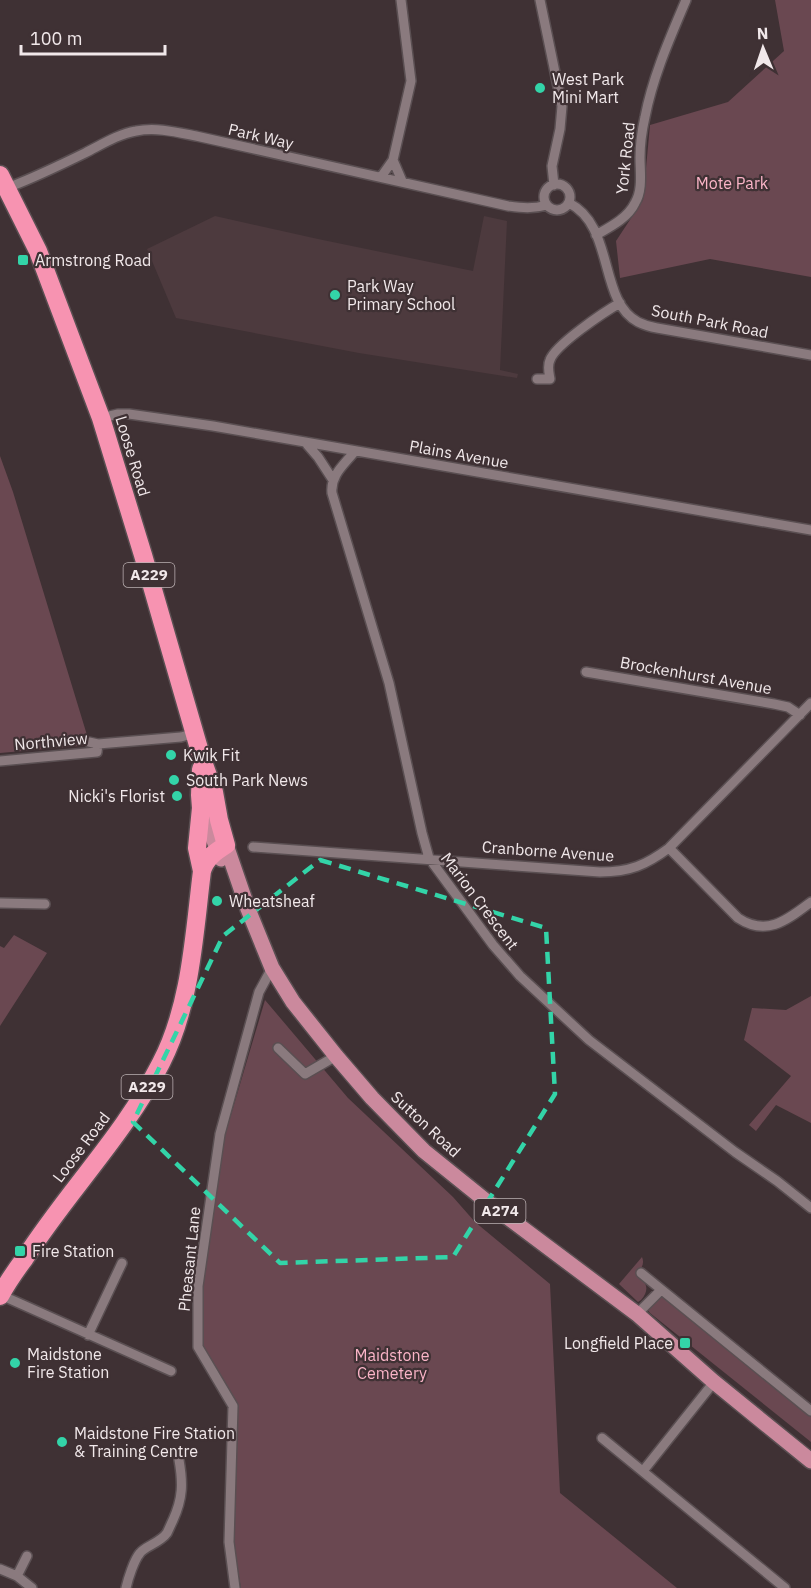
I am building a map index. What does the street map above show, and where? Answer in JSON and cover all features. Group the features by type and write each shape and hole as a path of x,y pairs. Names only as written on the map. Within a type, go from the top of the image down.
{"highway":[{"name":"Loose Road","path":"2,185 38,251 101,418 202,759 214,792 222,848"},
{"name":"Loose Road","path":"1,1292 38,1237 117,1134 162,1062 182,1006 190,965 202,871 197,848 202,759"},
{"path":"202,871 205,862 222,848"}],"main road":[{"name":"Sutton Road","path":"201,808 222,848 272,968 293,1002 372,1098 424,1151 637,1314 714,1382 811,1461"}],"street":[{"path":"381,177 393,160 411,81 401,0"},
{"path":"540,0 562,106 561,129 552,166 554,185"},
{"name":"York Road","path":"596,235 624,216 637,199 641,141 649,98 686,0"},
{"name":"Park Way","path":"2,185 38,176 114,138 147,129 184,134 519,208 536,208 547,205"},
{"path":"393,160 402,182"},
{"path":"560,184 567,189 570,196 569,203 564,209 552,209 544,200 548,188 554,185 560,184"},
{"name":"South Park Road","path":"569,203 582,211 596,235 603,249 620,303 633,319 647,326 811,355"},
{"path":"537,379 550,379 550,358 559,348 620,303"},
{"name":"Plains Avenue","path":"101,418 118,414 139,415 811,530"},
{"name":"Marion Crescent","path":"305,442 333,480 332,493 389,683 429,858 493,945 520,976 589,1040 811,1208"},
{"path":"333,480 355,451"},
{"name":"Brockenhurst Avenue","path":"586,672 782,705 800,715"},
{"name":"Cranborne Avenue","path":"253,847 610,872 630,870 651,862 669,848 811,704"},
{"name":"Northview","path":"0,760 97,752 93,743 181,737 195,733"},
{"path":"669,848 738,918 756,926 775,925 811,902"},
{"path":"0,903 45,904"},
{"name":"Pheasant Lane","path":"235,1588 229,1542 232,1406 198,1347 198,1286 220,1134 259,992 272,968"},
{"path":"278,1048 305,1074 336,1056"},
{"path":"88,1335 122,1263"},
{"path":"641,1273 811,1411"},
{"path":"637,1314 661,1290"},
{"path":"1,1292 88,1335 171,1371"},
{"path":"643,1471 714,1382"},
{"path":"602,1438 785,1588"},
{"path":"126,1588 141,1552 155,1544 167,1533 177,1512 182,1494 179,1460"},
{"path":"17,1576 27,1556"},
{"path":"0,1569 17,1576 32,1588"}],"highlighted area":[{"path":"320,860 546,928 555,1094 453,1257 280,1263 133,1122 223,936"}],"shaded area":[{"name":"Park Way Primary School","path":"215,216 473,271 484,216 507,221 500,370 518,374 517,378 359,353 176,318 147,249"}],"green space":[{"name":"Mote Park","path":"775,0 811,0 811,277 710,259 620,278 616,241 643,200 650,125 728,102 784,51"},
{"path":"0,456 13,492 90,745 0,753"},
{"path":"14,935 47,953 0,1026 0,946 4,948"},
{"path":"811,996 811,1123 776,1105 756,1131 749,1125 791,1076 744,1040 752,1008 786,1010"},
{"name":"Maidstone Cemetery","path":"265,1000 348,1098 453,1197 475,1222 550,1284 560,1493 677,1588 241,1588 233,1542 237,1405 202,1347 201,1288 222,1145"},
{"path":"642,1257 643,1264 637,1274 645,1283 646,1289 644,1296 638,1302 619,1284"},
{"path":"658,1297 664,1297 811,1415 811,1442 650,1313 647,1309"}],"place":[{"name":"West Park Mini Mart","path":"540,88"},
{"name":"Armstrong Road","path":"23,260"},
{"name":"Park Way Primary School","path":"335,295"},
{"name":"Kwik Fit","path":"171,755"},
{"name":"South Park News","path":"174,780"},
{"name":"Nicki's Florist","path":"177,796"},
{"name":"Wheatsheaf","path":"217,901"},
{"name":"Fire Station","path":"20,1251"},
{"name":"Longfield Place","path":"685,1343"},
{"name":"Maidstone Fire Station","path":"15,1363"},
{"name":"Maidstone Fire Station & Training Centre","path":"62,1442"}]}
